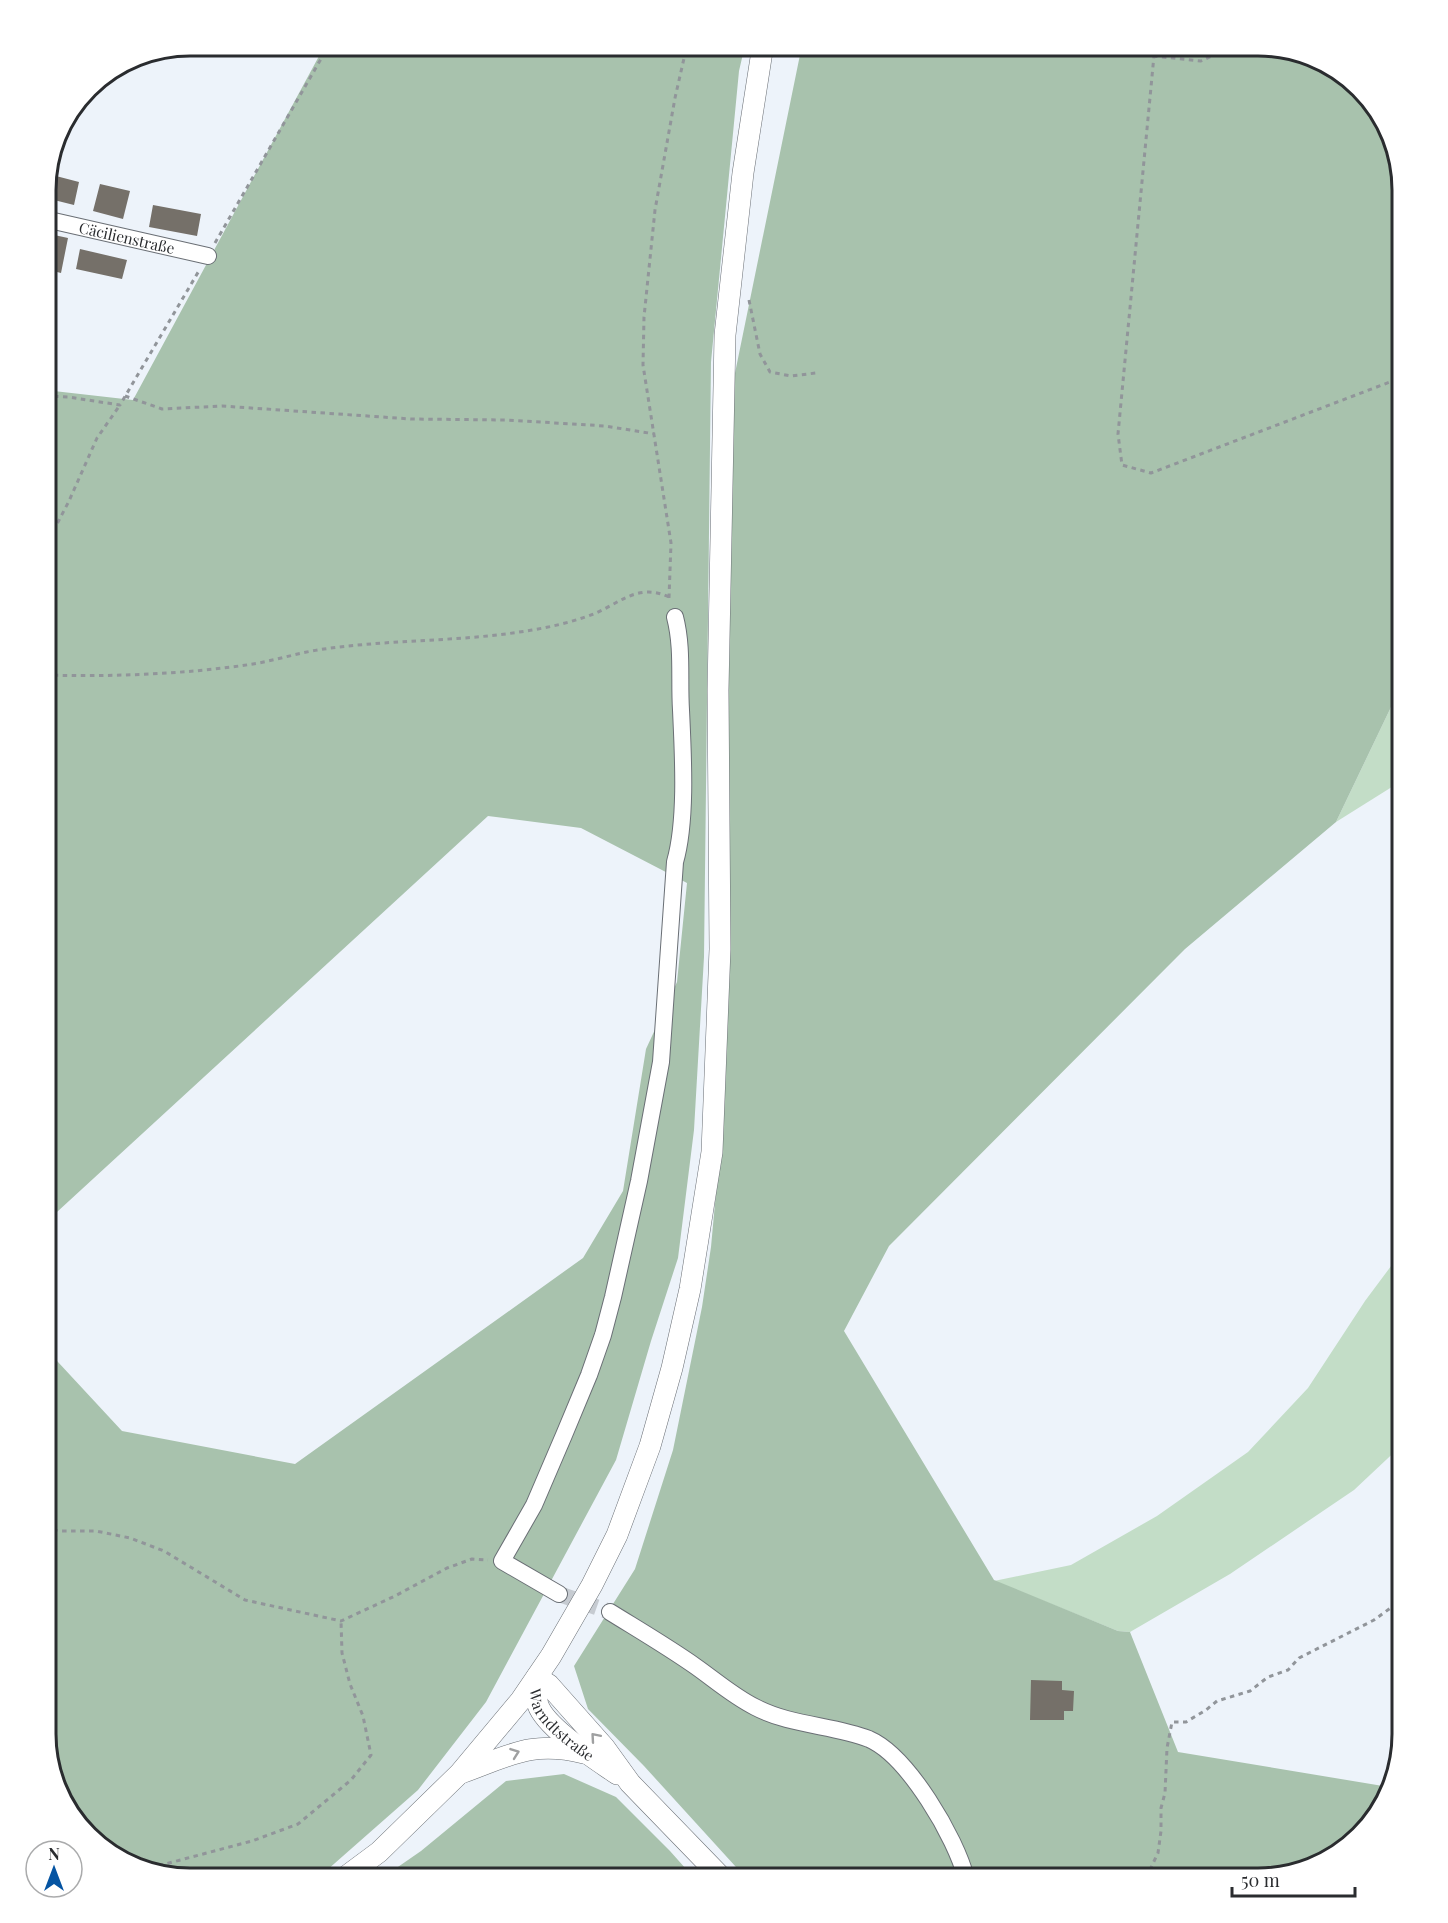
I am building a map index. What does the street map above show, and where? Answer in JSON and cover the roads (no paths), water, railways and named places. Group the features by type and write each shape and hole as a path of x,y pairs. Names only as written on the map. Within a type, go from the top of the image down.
{"main road":[{"path":"357,1868 379,1851 460,1773 521,1700 565,1633 592,1586 616,1535 650,1446 672,1368 690,1289 712,1152 720,949 718,690 725,335 743,172 761,56"},
{"name":"Warndtstraße","path":"537,1677 536,1694 540,1711 562,1733 630,1783"},
{"name":"Warndtstraße","path":"537,1677 549,1685 604,1747 630,1783 712,1868"},
{"path":"460,1773 520,1751 533,1749 558,1748 590,1755"}],"street":[{"name":"Cäcilienstraße","path":"56,221 208,256"},
{"path":"559,1594 502,1561 534,1504 589,1375 603,1335 639,1181 661,1062 675,862 682,806 683,735 680,646 675,617"},
{"path":"610,1612 667,1646 740,1699 762,1711 869,1740 891,1753 909,1773 943,1826 963,1868"}],"tunnel":[{"path":"559,1594 610,1612"}]}
